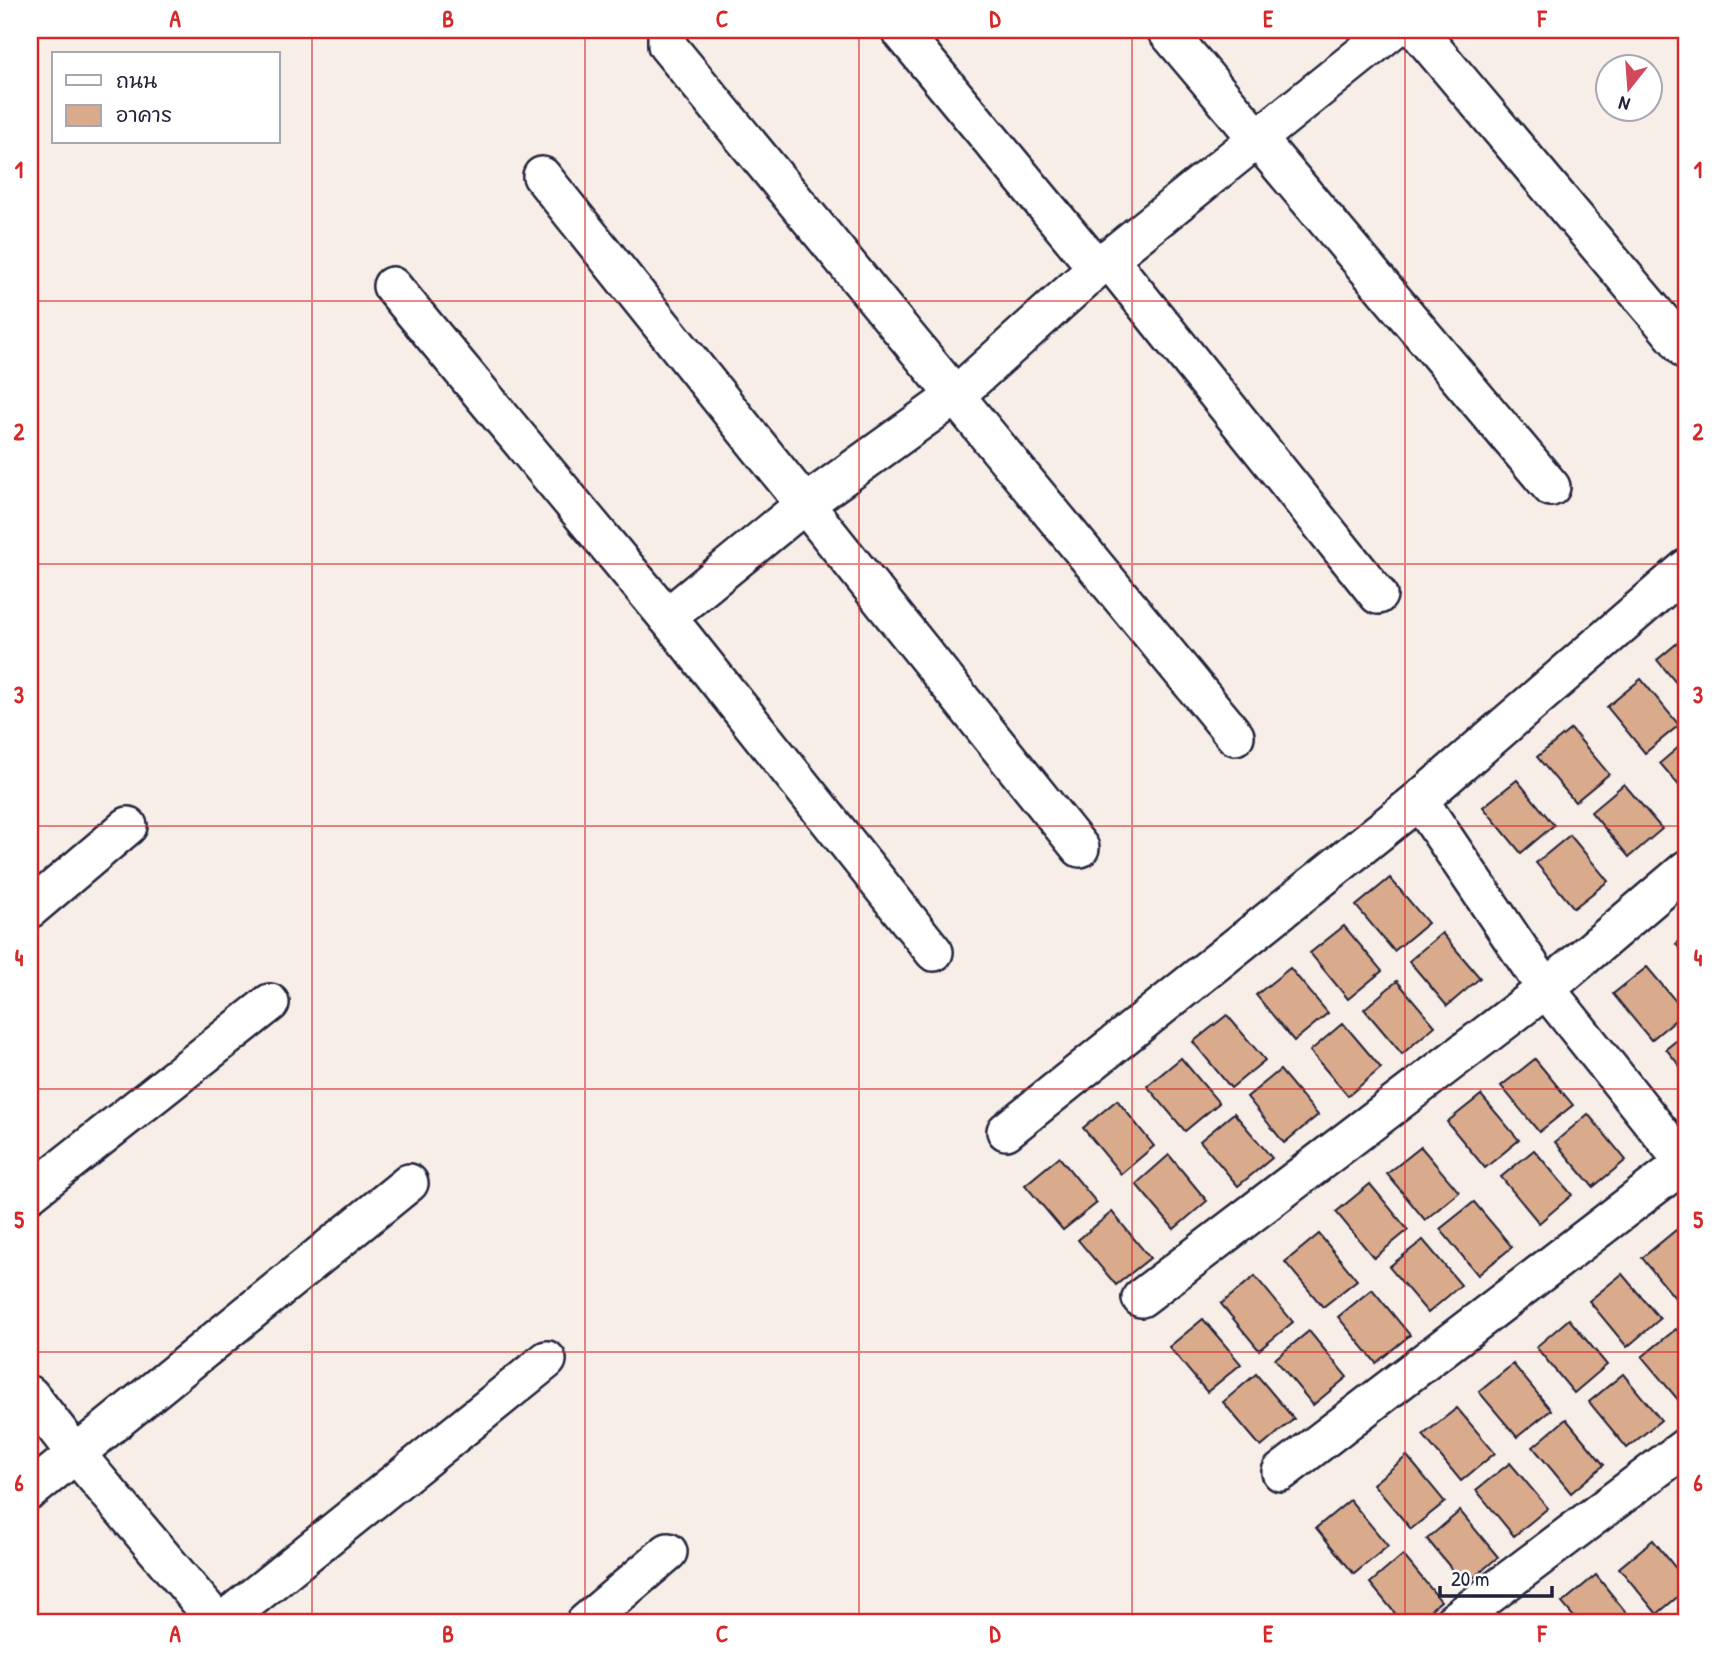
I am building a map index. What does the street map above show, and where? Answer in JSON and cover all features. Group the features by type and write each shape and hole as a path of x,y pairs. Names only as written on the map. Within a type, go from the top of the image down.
{"street":[{"path":"667,30 667,45 1235,736"},
{"path":"900,30 1102,263 1378,595"},
{"path":"1166,30 1551,487"},
{"path":"667,617 805,504 955,397 1102,263 1392,30"},
{"path":"1417,30 1687,351"},
{"path":"542,176 1080,848"},
{"path":"392,286 667,617 933,952"},
{"path":"1006,1131 1419,800 1687,568"},
{"path":"1281,1472 1686,1164 1546,989 1419,800"},
{"path":"30,909 128,826"},
{"path":"1141,1298 1546,989 1687,869"},
{"path":"30,1193 270,1003"},
{"path":"30,1491 409,1184"},
{"path":"30,1395 76,1454 219,1623 547,1360"},
{"path":"1452,1623 1687,1446"},
{"path":"585,1623 668,1552"}],"building":[{"path":"1687,635 1687,696 1657,660"},
{"path":"1641,679 1679,725 1645,753 1607,707"},
{"path":"1571,729 1609,774 1575,802 1537,757"},
{"path":"1687,740 1687,795 1660,763"},
{"path":"1517,780 1554,825 1521,853 1483,807"},
{"path":"1624,784 1662,829 1629,857 1591,812"},
{"path":"1570,835 1608,881 1574,908 1536,863"},
{"path":"1390,878 1428,923 1394,951 1356,906"},
{"path":"1344,926 1382,971 1348,999 1310,953"},
{"path":"1442,933 1480,978 1447,1006 1409,961"},
{"path":"1687,935 1687,958 1676,944"},
{"path":"1647,967 1685,1012 1651,1040 1613,994"},
{"path":"1290,968 1328,1013 1294,1041 1256,995"},
{"path":"1397,981 1435,1026 1402,1054 1364,1009"},
{"path":"1227,1015 1265,1060 1231,1088 1193,1042"},
{"path":"1343,1023 1381,1068 1348,1096 1310,1051"},
{"path":"1687,1032 1687,1075 1666,1049"},
{"path":"1181,1058 1219,1103 1185,1131 1147,1086"},
{"path":"1535,1059 1573,1105 1539,1132 1501,1086"},
{"path":"1280,1070 1318,1115 1284,1143 1247,1097"},
{"path":"1481,1095 1519,1140 1485,1168 1447,1122"},
{"path":"1117,1100 1154,1146 1121,1174 1083,1128"},
{"path":"1234,1113 1272,1158 1238,1186 1200,1141"},
{"path":"1588,1114 1626,1160 1593,1187 1555,1142"},
{"path":"1421,1147 1459,1192 1425,1220 1387,1174"},
{"path":"1534,1150 1572,1195 1539,1223 1501,1177"},
{"path":"1169,1155 1207,1201 1174,1229 1136,1184"},
{"path":"1059,1157 1097,1203 1063,1230 1025,1185"},
{"path":"1370,1184 1408,1230 1374,1258 1336,1212"},
{"path":"1474,1202 1512,1247 1478,1275 1440,1229"},
{"path":"1112,1212 1150,1258 1116,1285 1078,1240"},
{"path":"1676,1230 1687,1244 1687,1297 1680,1304 1642,1258"},
{"path":"1319,1234 1357,1280 1323,1307 1285,1262"},
{"path":"1423,1240 1461,1285 1428,1313 1389,1267"},
{"path":"1622,1274 1660,1319 1627,1347 1589,1301"},
{"path":"1255,1276 1293,1322 1259,1350 1221,1304"},
{"path":"1372,1289 1410,1335 1376,1363 1338,1317"},
{"path":"1203,1319 1241,1364 1207,1392 1169,1347"},
{"path":"1569,1319 1607,1365 1574,1393 1536,1347"},
{"path":"1676,1329 1687,1343 1687,1396 1680,1402 1642,1357"},
{"path":"1309,1331 1347,1377 1313,1405 1275,1359"},
{"path":"1513,1364 1551,1410 1517,1437 1479,1392"},
{"path":"1256,1374 1294,1419 1261,1447 1223,1402"},
{"path":"1623,1374 1661,1420 1627,1448 1589,1402"},
{"path":"1457,1408 1495,1453 1461,1481 1423,1435"},
{"path":"1566,1419 1604,1465 1571,1493 1533,1447"},
{"path":"1407,1456 1445,1502 1411,1529 1373,1484"},
{"path":"1510,1463 1548,1508 1514,1536 1476,1490"},
{"path":"1350,1500 1388,1546 1354,1574 1316,1528"},
{"path":"1460,1511 1498,1557 1465,1585 1427,1539"},
{"path":"1653,1540 1687,1582 1687,1589 1657,1614 1619,1568"},
{"path":"1403,1555 1441,1601 1414,1623 1403,1623 1370,1583"},
{"path":"1596,1575 1633,1621 1579,1623 1562,1603"}]}
